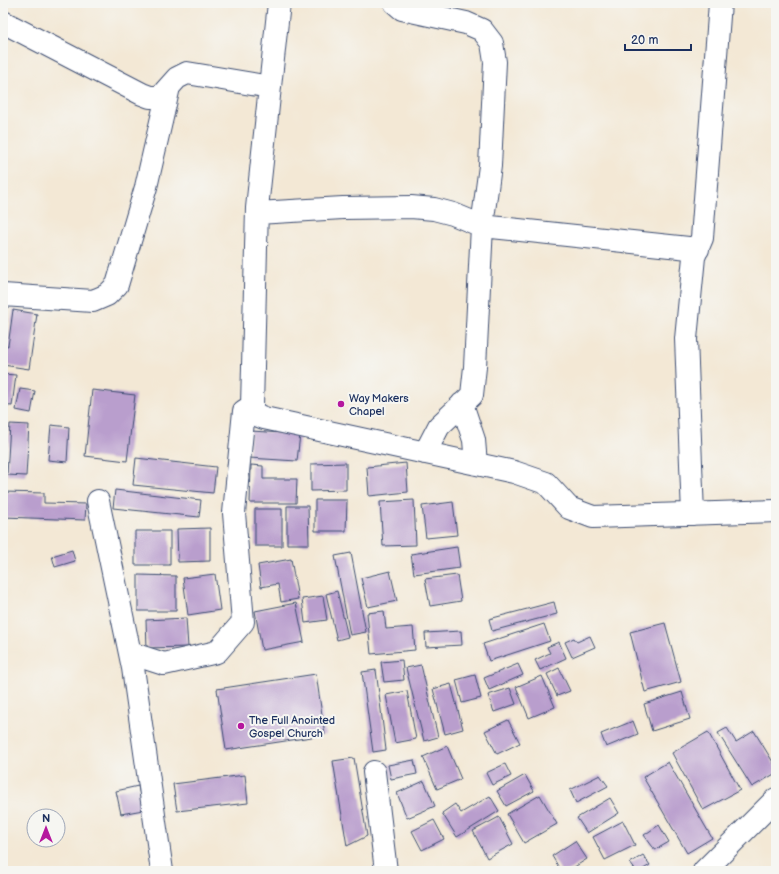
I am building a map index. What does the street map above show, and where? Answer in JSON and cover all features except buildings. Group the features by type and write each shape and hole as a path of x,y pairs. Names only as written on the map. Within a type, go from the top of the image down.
{"street":[{"path":"279,3 257,213 252,406 254,414 264,418 514,472 546,484 569,508 593,517 776,511"},
{"path":"395,3 402,9 466,24 482,30 492,43 496,62 490,166 482,226 475,366 472,395 439,426 425,453"},
{"path":"693,514 686,339 694,257 702,238 720,3"},
{"path":"3,22 107,77 150,97 160,97 177,78 187,73 270,87"},
{"path":"3,295 93,301 107,295 117,285 146,187 169,87"},
{"path":"257,213 343,208 411,207 434,209 453,214 482,226 698,249"},
{"path":"462,404 474,440 476,464"},
{"path":"130,653 164,664 217,652 242,622 234,512 244,411 252,406"},
{"path":"98,501 133,668 162,871"},
{"path":"374,772 386,871"},
{"path":"704,871 776,799"}],"place":[{"name":"Way Makers Chapel","path":"341,404"},
{"name":"The Full Anointed Gospel Church","path":"241,726"}]}
